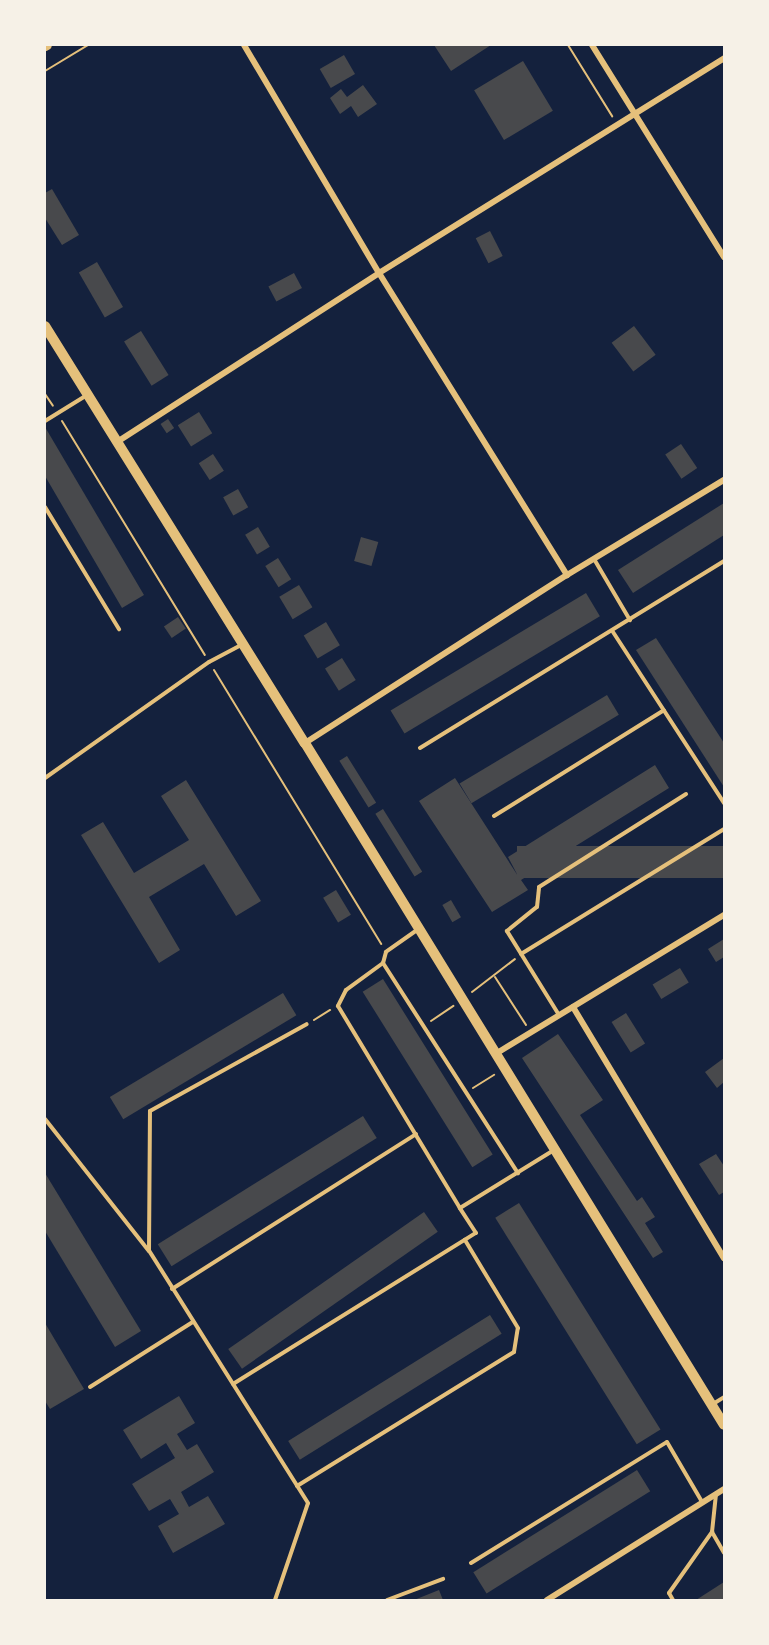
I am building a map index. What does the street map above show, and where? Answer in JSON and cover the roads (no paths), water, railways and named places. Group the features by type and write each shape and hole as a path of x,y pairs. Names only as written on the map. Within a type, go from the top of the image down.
{"main road":[{"path":"45,326 305,742 724,1425"}],"street":[{"path":"244,45 379,273 567,575"},
{"path":"592,45 724,257"},
{"path":"116,442 379,273 724,57"},
{"path":"305,742 567,575 724,480"},
{"path":"497,1053 724,915"},
{"path":"573,1007 724,1258"},
{"path":"547,1600 724,1489"}],"lane":[{"path":"45,421 88,394"},
{"path":"45,507 119,629"},
{"path":"594,559 631,621"},
{"path":"420,748 631,621 724,561"},
{"path":"613,632 724,802"},
{"path":"45,778 209,662 243,644"},
{"path":"494,816 664,710"},
{"path":"559,1015 507,931 537,907 539,887 686,794"},
{"path":"521,954 724,829"},
{"path":"233,1384 476,1233 338,1006 346,990 383,963 386,952 420,929"},
{"path":"383,963 518,1173"},
{"path":"149,1251 150,1111 307,1024"},
{"path":"45,1119 149,1251 308,1503 275,1600"},
{"path":"172,1288 416,1134"},
{"path":"460,1208 555,1150"},
{"path":"297,1486 514,1352 518,1328 465,1240"},
{"path":"90,1387 194,1323"},
{"path":"712,1405 724,1397"},
{"path":"471,1563 667,1442 702,1502"},
{"path":"674,1600 669,1593 712,1532 716,1493"},
{"path":"712,1532 724,1553"},
{"path":"387,1600 443,1579"}]}
